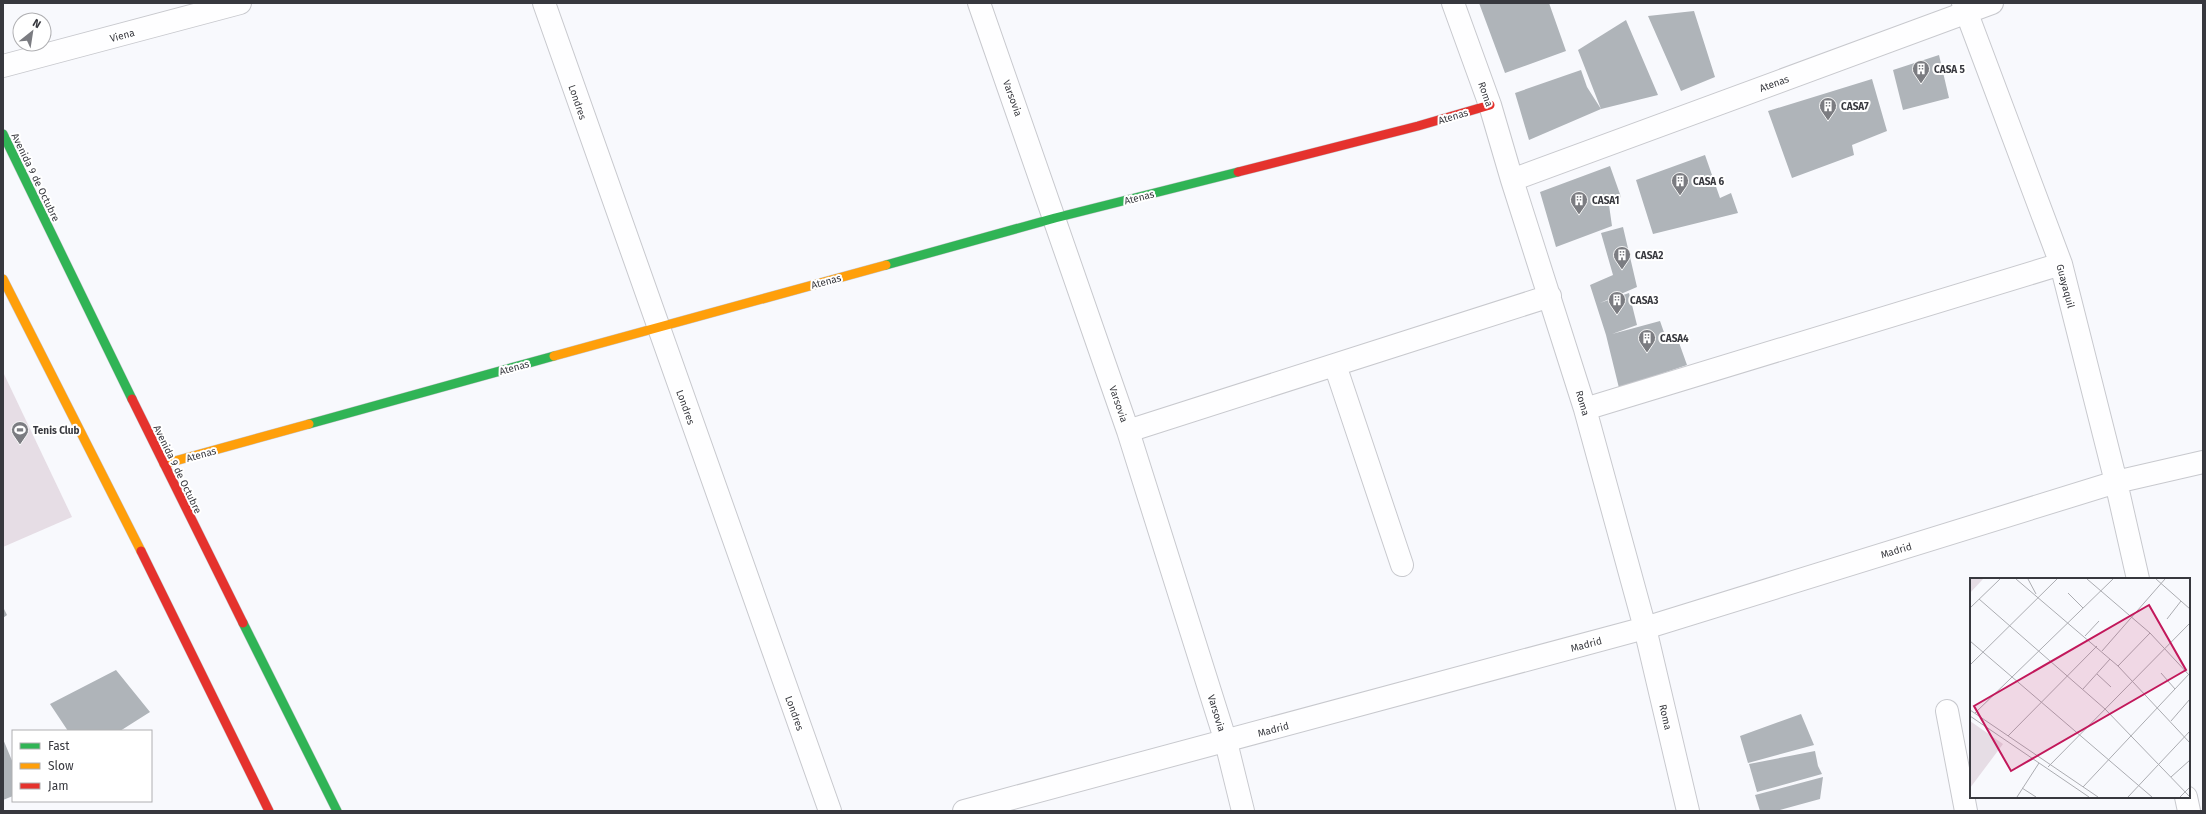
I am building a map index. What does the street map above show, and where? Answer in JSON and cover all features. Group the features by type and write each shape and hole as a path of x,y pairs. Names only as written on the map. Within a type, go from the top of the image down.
{"street":[{"name":"Viena","path":"3,66 240,3"},
{"name":"Londres","path":"544,3 657,327 830,811"},
{"name":"Varsovia","path":"979,3 1128,431 1226,742 1243,811"},
{"name":"Roma","path":"1453,3 1490,105 1512,180 1585,409 1645,628 1688,811"},
{"name":"Atenas","path":"1512,180 1965,7 1992,3"},
{"name":"Guayaquil","path":"1965,7 2061,264 2116,482 2138,578"},
{"name":"Atenas","path":"164,464 1055,218 1418,126 1490,105"},
{"name":"Avenida 9 de Octubre","path":"3,134 164,464 337,811"},
{"path":"1585,409 2061,264"},
{"path":"3,279 99,466 269,811"},
{"path":"1128,431 1550,296"},
{"path":"1335,365 1402,565"},
{"name":"Madrid","path":"964,811 1226,742 1645,628 2116,482 2203,462"},
{"path":"1946,711 1966,811"},
{"path":"2186,798 2189,811"}],"shaded area":[{"name":"Tenis Club","path":"3,372 72,517 3,547"}],"building":[{"path":"1479,3 1549,3 1566,51 1505,73"},
{"path":"1694,11 1715,77 1681,91 1648,16"},
{"path":"1626,20 1658,95 1601,109 1578,50"},
{"name":"CASA 5","path":"1939,55 1949,98 1903,110 1893,70"},
{"path":"1581,70 1587,87 1601,109 1529,140 1515,93"},
{"name":"CASA7","path":"1872,79 1887,131 1852,145 1854,155 1792,178 1768,111"},
{"name":"CASA 6","path":"1705,155 1720,198 1731,193 1738,213 1653,234 1636,180"},
{"name":"CASA1","path":"1610,166 1621,197 1609,205 1612,226 1556,247 1540,192"},
{"path":"1623,227 1637,287 1600,303 1629,293 1637,325 1612,334 1660,321 1667,341 1677,337 1687,365 1619,388 1606,335 1590,285 1613,275 1601,233"},
{"path":"3,607 7,615 3,618"},
{"path":"116,670 150,712 122,730 67,730 50,704"},
{"path":"1801,714 1814,745 1748,763 1740,736"},
{"path":"3,739 12,761 12,796 3,800"},
{"path":"1815,751 1818,766 1822,774 1757,792 1749,764"},
{"path":"1823,777 1820,799 1776,811 1760,811 1755,795"}],"traffic: fast":[{"path":"3,134 132,399"},
{"path":"886,265 1055,218 1238,172"},
{"path":"309,424 554,356"},
{"path":"243,623 337,811"}],"traffic: slow":[{"path":"554,356 886,265"},
{"path":"3,279 141,551"},
{"path":"164,464 309,424"}],"traffic: jam":[{"path":"1238,172 1418,126 1490,105"},
{"path":"132,399 243,623"},
{"path":"141,551 269,811"}],"place":[{"name":"CASA 5","path":"1921,84"},
{"name":"CASA7","path":"1828,121"},
{"name":"CASA 6","path":"1680,196"},
{"name":"CASA1","path":"1579,215"},
{"name":"CASA2","path":"1622,270"},
{"name":"CASA3","path":"1617,315"},
{"name":"CASA4","path":"1647,353"},
{"name":"Tenis Club","path":"20,445"}]}
